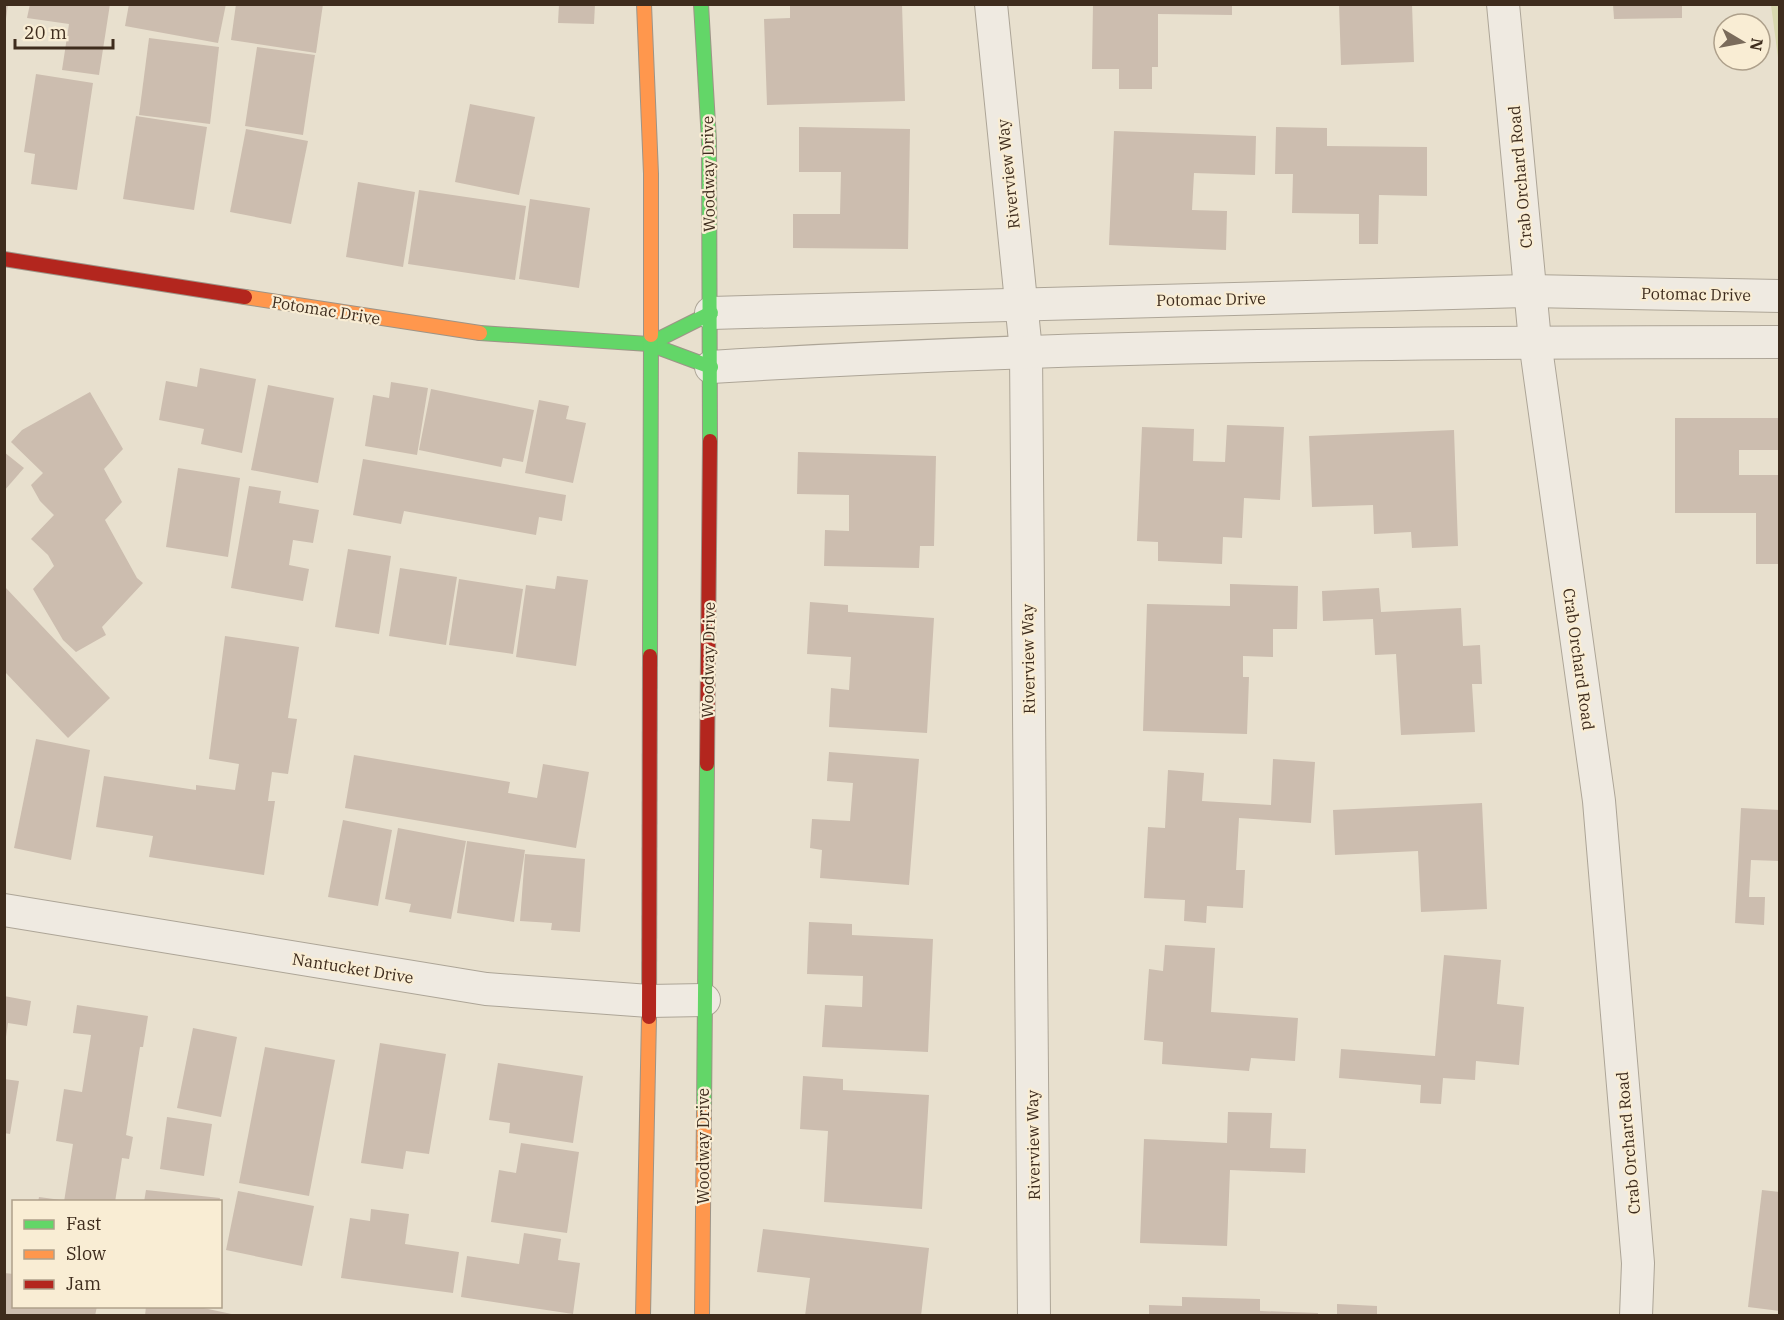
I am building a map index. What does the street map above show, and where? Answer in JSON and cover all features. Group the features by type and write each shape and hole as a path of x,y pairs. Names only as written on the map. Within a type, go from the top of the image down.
{"main road":[{"path":"643,1316 649,1001 651,174 644,4"},
{"name":"Woodway Drive","path":"701,4 709,141 711,313 702,1316"},
{"name":"Potomac Drive","path":"4,259 458,331 649,344 711,367"},
{"name":"Potomac Drive","path":"649,344 711,313"}],"street":[{"name":"Riverview Way","path":"991,4 1026,351 1034,1316"},
{"name":"Crab Orchard Road","path":"1503,4 1535,341 1599,801 1638,1263 1636,1316"},
{"name":"Potomac Drive","path":"711,313 1530,291 1779,296"},
{"name":"Potomac Drive","path":"711,367 1026,351 1535,341 1779,342"},
{"name":"Nantucket Drive","path":"4,910 486,989 649,1001 704,1000"}],"green space":[{"path":"1771,5 1779,5 1779,65 1772,12"}],"building":[{"path":"4,4 8,4 6,19 4,19"},
{"path":"30,4 110,4 99,75 62,70 69,24 27,18"},
{"path":"129,4 226,4 218,43 125,26"},
{"path":"236,4 323,4 316,53 231,40"},
{"path":"559,4 595,4 594,24 558,23"},
{"path":"790,4 902,4 905,101 767,105 764,19 790,18"},
{"path":"1093,4 1232,4 1232,15 1158,14 1158,67 1152,67 1152,89 1119,89 1119,69 1092,69"},
{"path":"1339,4 1412,4 1414,62 1341,65"},
{"path":"1613,4 1682,4 1682,18 1614,19"},
{"path":"149,38 219,47 210,124 139,115"},
{"path":"257,47 315,55 303,135 245,126"},
{"path":"36,74 93,83 77,190 31,184 35,154 24,152"},
{"path":"470,104 535,117 519,195 455,182"},
{"path":"136,116 207,127 194,210 123,199"},
{"path":"799,127 910,129 908,249 793,248 793,214 840,214 841,172 799,172"},
{"path":"1276,127 1327,128 1327,146 1427,147 1427,196 1379,195 1378,244 1359,244 1359,214 1292,213 1293,174 1275,174"},
{"path":"246,129 308,141 291,224 230,212"},
{"path":"1114,131 1256,136 1255,175 1194,173 1192,210 1227,211 1226,250 1109,245"},
{"path":"358,182 415,192 403,267 346,257"},
{"path":"419,190 526,206 515,280 408,264"},
{"path":"530,199 590,208 579,288 519,279"},
{"path":"200,368 256,379 242,453 201,444 204,429 159,420 166,381 197,387"},
{"path":"391,382 428,388 417,455 365,446 373,395 389,398"},
{"path":"268,385 334,398 318,483 251,470"},
{"path":"431,389 534,410 523,462 503,458 501,467 419,450"},
{"path":"90,392 123,449 104,469 122,502 105,520 137,578 143,583 102,627 106,635 76,652 63,640 33,589 54,566 48,555 31,539 54,515 40,501 31,485 43,473 11,442 22,430"},
{"path":"539,400 569,406 566,419 586,423 573,483 525,473"},
{"path":"1675,418 1780,418 1780,450 1739,450 1739,475 1780,475 1780,564 1756,564 1756,513 1675,513"},
{"path":"1227,425 1284,427 1280,500 1244,498 1242,538 1223,537 1222,564 1158,561 1158,542 1137,541 1142,427 1194,429 1193,461 1225,462"},
{"path":"1454,430 1458,546 1412,548 1411,532 1374,534 1373,505 1312,507 1309,436"},
{"path":"4,452 24,468 4,491"},
{"path":"798,452 936,456 934,546 920,546 919,568 824,566 825,530 849,531 849,495 797,494"},
{"path":"363,459 566,495 562,521 539,517 536,535 404,511 401,524 353,515"},
{"path":"178,468 240,478 228,557 166,547"},
{"path":"249,486 281,491 279,503 319,510 313,543 293,540 289,565 309,569 303,601 231,588"},
{"path":"348,549 391,556 379,634 335,627"},
{"path":"400,568 457,577 446,645 389,636"},
{"path":"557,576 588,580 576,666 516,657 526,585 555,589"},
{"path":"459,579 523,589 513,654 449,645"},
{"path":"1230,584 1298,586 1297,629 1273,629 1273,657 1243,656 1243,677 1249,677 1247,734 1143,731 1147,604 1230,606"},
{"path":"5,587 110,698 68,738 5,672"},
{"path":"1379,588 1381,612 1461,608 1463,646 1480,645 1482,684 1472,684 1475,732 1401,735 1396,654 1375,655 1373,619 1323,621 1322,591"},
{"path":"810,602 848,605 848,612 934,618 927,733 829,727 831,688 849,690 851,657 807,654"},
{"path":"225,636 299,647 288,718 297,719 288,774 272,772 268,801 275,801 264,875 149,857 153,836 96,827 104,776 196,790 196,785 235,790 239,764 209,759"},
{"path":"36,739 90,750 71,860 14,848"},
{"path":"829,752 919,759 909,885 820,878 822,850 810,848 812,819 850,821 853,783 827,781"},
{"path":"354,755 510,782 508,793 537,798 543,764 589,772 576,848 345,808"},
{"path":"1273,759 1315,762 1311,823 1239,818 1236,870 1245,870 1243,908 1207,906 1206,923 1184,921 1185,900 1144,898 1148,827 1165,828 1168,770 1204,773 1202,801 1271,805"},
{"path":"1482,803 1487,909 1421,912 1418,851 1335,855 1333,810"},
{"path":"1741,808 1780,810 1780,861 1751,860 1749,897 1765,897 1764,925 1735,923"},
{"path":"343,820 392,830 378,906 328,897"},
{"path":"398,828 466,841 451,919 409,912 411,904 385,899"},
{"path":"467,841 525,850 514,922 457,913"},
{"path":"525,854 585,859 580,932 551,930 552,923 520,921"},
{"path":"809,922 852,924 852,935 933,939 928,1052 822,1047 825,1005 862,1007 863,976 807,974"},
{"path":"1165,945 1215,948 1211,1012 1298,1018 1295,1061 1251,1058 1249,1071 1162,1064 1163,1042 1144,1040 1149,969 1163,971"},
{"path":"1444,955 1501,960 1497,1004 1524,1007 1519,1065 1476,1061 1475,1080 1443,1078 1441,1104 1420,1103 1421,1085 1339,1078 1341,1049 1435,1056"},
{"path":"4,996 31,1001 27,1026 8,1023 6,1037"},
{"path":"77,1005 148,1016 143,1047 140,1047 126,1135 133,1137 129,1159 122,1158 115,1200 64,1200 73,1144 56,1141 64,1089 82,1092 91,1035 73,1033"},
{"path":"193,1028 237,1037 221,1117 177,1108"},
{"path":"380,1043 446,1054 429,1154 406,1151 403,1169 361,1163"},
{"path":"265,1047 335,1060 309,1196 239,1183"},
{"path":"498,1063 583,1076 573,1143 509,1133 510,1123 489,1120"},
{"path":"803,1076 843,1079 843,1090 929,1095 922,1209 824,1202 828,1131 800,1129"},
{"path":"4,1079 19,1081 10,1134 4,1133"},
{"path":"1228,1112 1272,1113 1270,1148 1306,1149 1305,1173 1230,1170 1227,1246 1140,1243 1144,1139 1227,1143"},
{"path":"167,1117 212,1124 204,1176 160,1169"},
{"path":"521,1143 579,1152 567,1233 491,1222 499,1170 516,1173"},
{"path":"146,1190 220,1198 220,1200 144,1200"},
{"path":"1762,1190 1780,1192 1780,1311 1748,1307"},
{"path":"238,1191 314,1206 302,1266 226,1250"},
{"path":"39,1197 61,1200 38,1200"},
{"path":"371,1209 409,1214 405,1244 459,1252 453,1293 341,1278 350,1218 370,1221"},
{"path":"763,1229 929,1248 921,1316 805,1316 810,1278 757,1272"},
{"path":"524,1233 561,1239 558,1260 580,1263 573,1314 461,1297 467,1256 519,1264"},
{"path":"4,1273 12,1274 12,1308 97,1308 95,1316 4,1316"},
{"path":"1182,1297 1260,1299 1260,1311 1318,1313 1318,1316 1149,1316 1149,1305 1182,1306"},
{"path":"1337,1304 1377,1306 1377,1316 1337,1316"},
{"path":"146,1308 203,1308 241,1316 145,1316"}],"traffic: fast":[{"path":"701,4 709,141 710,441"},
{"path":"649,344 711,313"},
{"path":"480,333 649,344 711,367"},
{"path":"650,656 651,335"},
{"path":"704,1112 707,764"}],"traffic: slow":[{"path":"644,4 651,174 651,335"},
{"path":"245,297 480,333"},
{"path":"643,1316 649,1017"},
{"path":"702,1316 704,1112"}],"traffic: jam":[{"path":"4,259 245,297"},
{"path":"707,764 710,441"},
{"path":"649,1017 650,656"}]}
